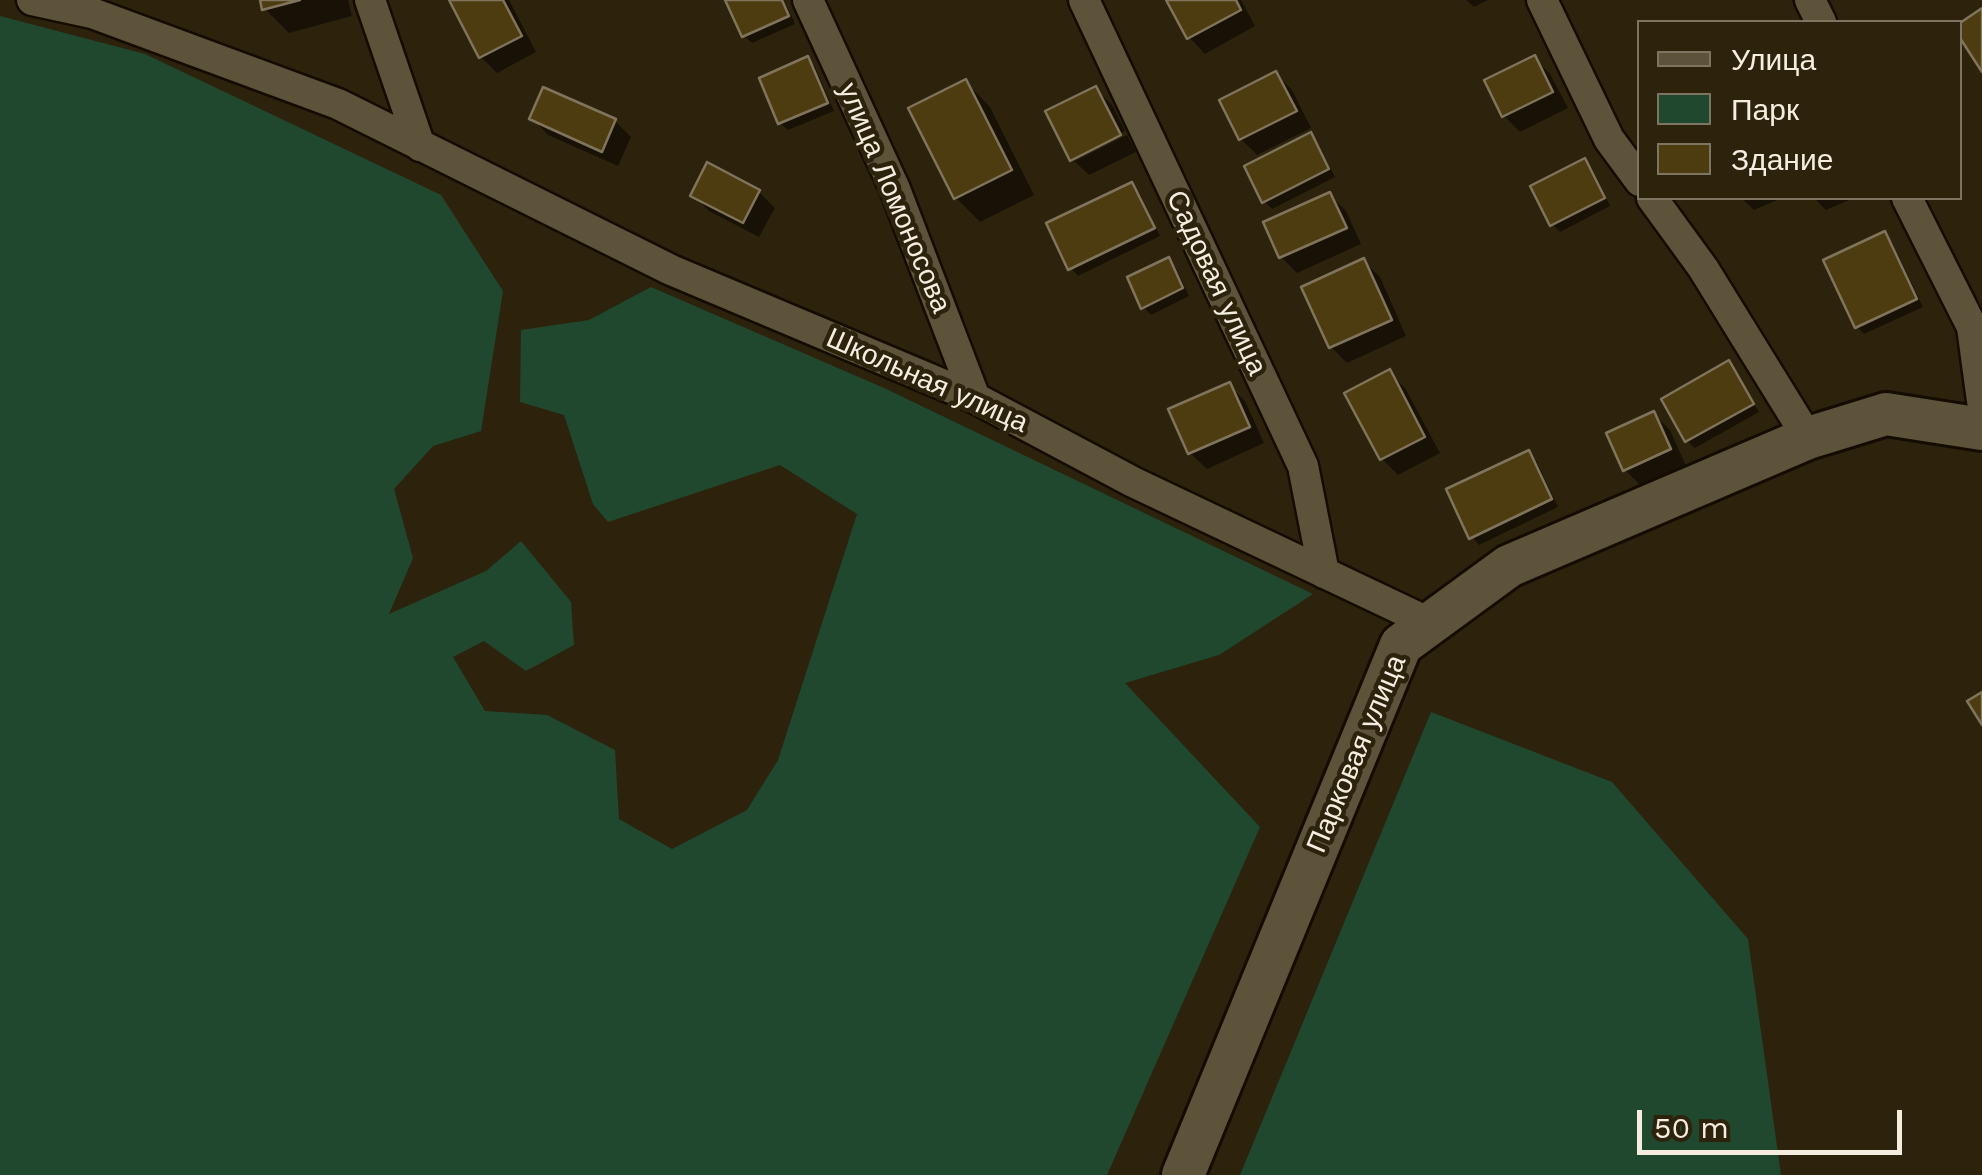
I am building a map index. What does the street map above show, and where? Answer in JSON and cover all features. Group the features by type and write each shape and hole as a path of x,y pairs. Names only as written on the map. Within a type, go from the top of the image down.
{"street":[{"name":"Школьная улица","path":"32,0 92,13 338,104 671,270 975,398 1134,482 1430,624"},
{"path":"370,0 420,146"},
{"name":"улица Ломоносова","path":"808,0 896,189 975,398"},
{"name":"Садовая улица","path":"1084,0 1303,466 1324,573"},
{"path":"1542,0 1610,139 1637,176"},
{"path":"1653,200 1703,268 1808,438"},
{"path":"1908,200 1972,328 1982,401"},
{"name":"Парковая улица","path":"1183,1175 1401,645 1509,566 1808,438 1886,414 1982,429"}],"green space":[{"path":"0,16 145,54 441,195 503,291 481,431 433,446 394,489 413,558 389,614 486,571 521,541 571,602 574,645 526,671 484,641 453,657 485,711 547,715 615,750 619,819 672,849 747,810 778,760 857,514 780,465 608,522 593,504 564,415 520,402 521,330 589,320 651,287 884,388 1313,594 1219,655 1125,683 1260,827 1107,1175 0,1175"},
{"path":"1431,712 1612,782 1748,939 1781,1175 1240,1175"}],"building":[{"path":"260,0 300,0 262,10"},
{"path":"449,0 503,0 522,36 479,58"},
{"path":"725,0 782,0 789,16 742,37"},
{"path":"1166,0 1236,0 1241,10 1187,39"},
{"path":"1982,8 1982,72 1962,41 1962,22"},
{"path":"1535,55 1553,92 1502,117 1484,80"},
{"path":"808,56 828,103 778,124 759,78"},
{"path":"1276,71 1297,111 1239,140 1219,100"},
{"path":"966,79 1012,170 954,199 908,108"},
{"path":"1096,86 1121,135 1070,161 1045,111"},
{"path":"543,87 616,119 602,152 529,119"},
{"path":"1311,132 1329,169 1262,203 1244,166"},
{"path":"1585,158 1605,198 1550,226 1530,186"},
{"path":"707,162 760,190 743,223 690,196"},
{"path":"1132,182 1155,228 1068,270 1046,223"},
{"path":"1330,192 1347,228 1279,258 1263,222"},
{"path":"1885,231 1917,299 1855,328 1823,260"},
{"path":"1169,257 1183,288 1141,309 1127,277"},
{"path":"1364,258 1392,320 1329,348 1301,287"},
{"path":"1729,360 1754,404 1685,442 1661,399"},
{"path":"1390,369 1425,437 1380,460 1344,393"},
{"path":"1230,382 1250,427 1188,454 1168,409"},
{"path":"1654,411 1671,449 1623,471 1606,433"},
{"path":"1529,450 1552,499 1469,539 1446,489"},
{"path":"1982,692 1982,725 1967,701"}]}
